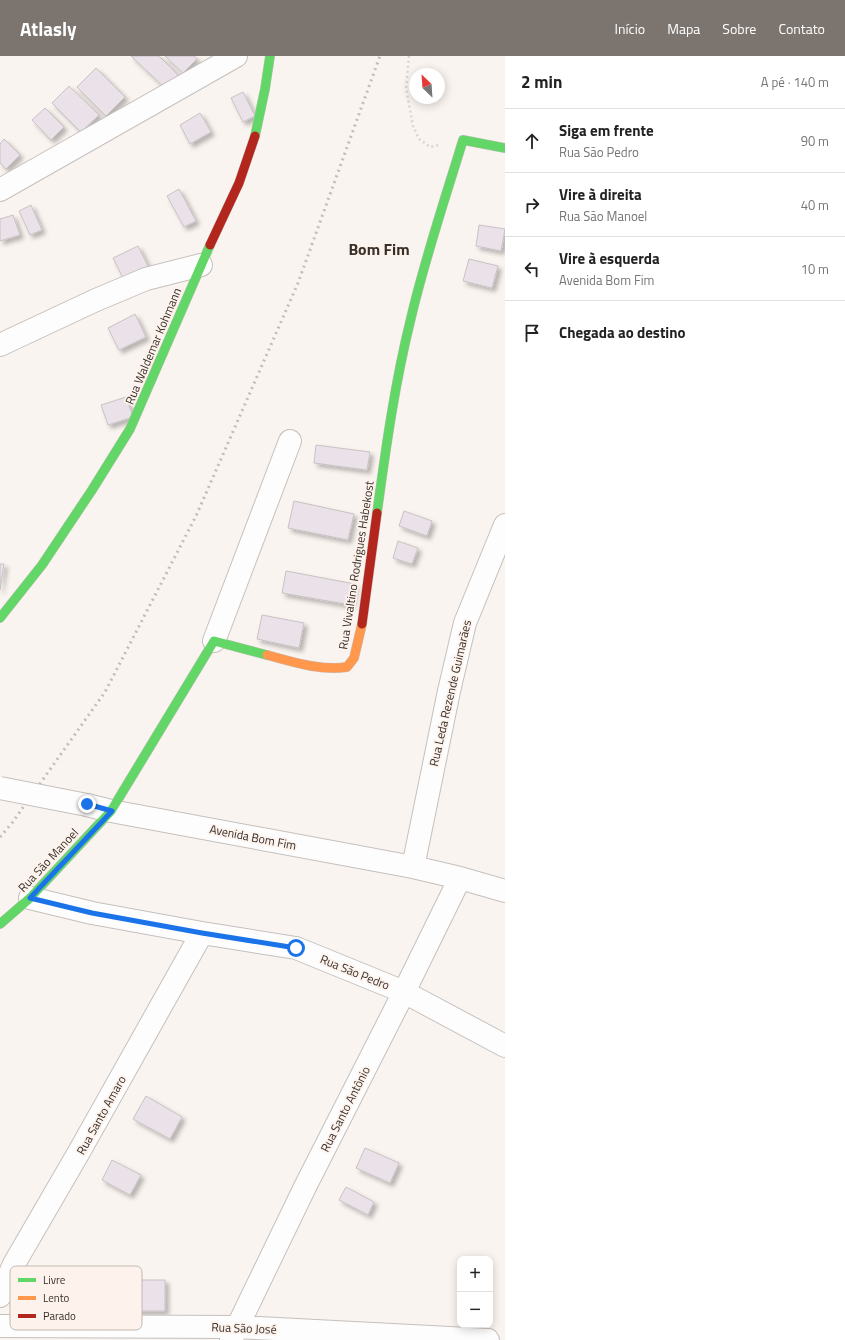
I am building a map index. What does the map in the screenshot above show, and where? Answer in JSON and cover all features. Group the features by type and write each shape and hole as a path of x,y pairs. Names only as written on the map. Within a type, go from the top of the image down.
{"street":[{"path":"0,190 236,56"},
{"name":"Rua Waldemar Kohmann","path":"0,618 42,564 92,490 130,429 201,265 239,183 253,143 265,90 270,56"},
{"path":"463,140 505,148"},
{"name":"Rua Vivaltino Rodrigues Habekost","path":"214,641 302,664 334,669 347,667 354,658 362,626 386,444 397,380 415,302 431,243 463,140"},
{"path":"0,345 96,300 146,279 201,265"},
{"path":"112,811 164,722 214,641 290,441"},
{"name":"Rua Leda Rezende Guimarães","path":"413,867 449,691 465,623 505,525"},
{"name":"Avenida Bom Fim","path":"0,788 87,804 112,811 413,867 460,878 505,891"},
{"name":"Rua São Manoel","path":"0,924 30,898 112,811"},
{"name":"Rua Santo Antônio","path":"234,1333 305,1187 460,878"},
{"name":"Rua São Pedro","path":"30,898 92,913 296,948 404,992 505,1046"},
{"name":"Rua Santo Amaro","path":"13,1266 202,933"},
{"name":"Rua Santo Amaro","path":"0,1296 10,1273"},
{"name":"Rua São José","path":"0,1326 10,1326"},
{"name":"Rua São José","path":"134,1330 488,1340"}],"path":[{"path":"409,56 406,88 413,126 419,139 430,147 463,140"}],"building":[{"path":"131,56 159,56 178,75 165,88"},
{"path":"165,56 194,56 197,59 183,73"},
{"path":"96,68 125,97 106,116 77,87"},
{"path":"69,86 99,115 81,132 52,103"},
{"path":"243,92 255,116 243,122 231,98"},
{"path":"45,108 64,127 51,140 32,120"},
{"path":"200,113 211,132 190,144 180,125"},
{"path":"4,139 20,155 6,169 0,163 0,144"},
{"path":"179,189 196,221 184,227 167,196"},
{"path":"31,205 42,230 30,235 19,211"},
{"path":"13,215 20,235 0,241 0,219"},
{"path":"479,225 505,229 501,251 476,246"},
{"path":"138,246 149,268 124,280 113,258"},
{"path":"469,259 498,266 492,288 463,281"},
{"path":"135,314 146,337 119,350 108,328"},
{"path":"126,397 133,417 108,425 101,405"},
{"path":"316,445 370,452 367,470 314,463"},
{"path":"294,501 354,514 348,540 288,528"},
{"path":"404,511 432,521 427,536 399,526"},
{"path":"398,541 418,548 412,564 393,558"},
{"path":"0,564 4,564 0,590"},
{"path":"286,571 355,584 351,605 282,593"},
{"path":"262,615 304,623 299,648 257,639"},
{"path":"146,1096 182,1117 170,1139 133,1119"},
{"path":"365,1148 399,1163 390,1183 356,1168"},
{"path":"112,1160 141,1175 130,1195 102,1180"},
{"path":"346,1187 374,1202 368,1215 339,1200"},
{"path":"142,1280 165,1280 165,1311 142,1311"}],"railway":[{"path":"0,837 12,823 105,692 196,516 298,283 380,56"}],"traffic: fast":[{"path":"255,136 270,56"},
{"path":"377,513 391,415 405,342 429,251 463,140 505,148"},
{"path":"0,618 42,565 92,490 130,429 210,245"},
{"path":"0,924 30,898 111,811 214,641 267,655"}],"traffic: slow":[{"path":"267,655 317,667 347,667 354,658 362,624"}],"traffic: jam":[{"path":"210,245 239,183 255,136"},
{"path":"362,624 377,513"}],"district":[{"name":"Bom Fim","path":"379,249"}],"route":[{"path":"87,804 112,811 30,898 92,913 296,948"}]}
